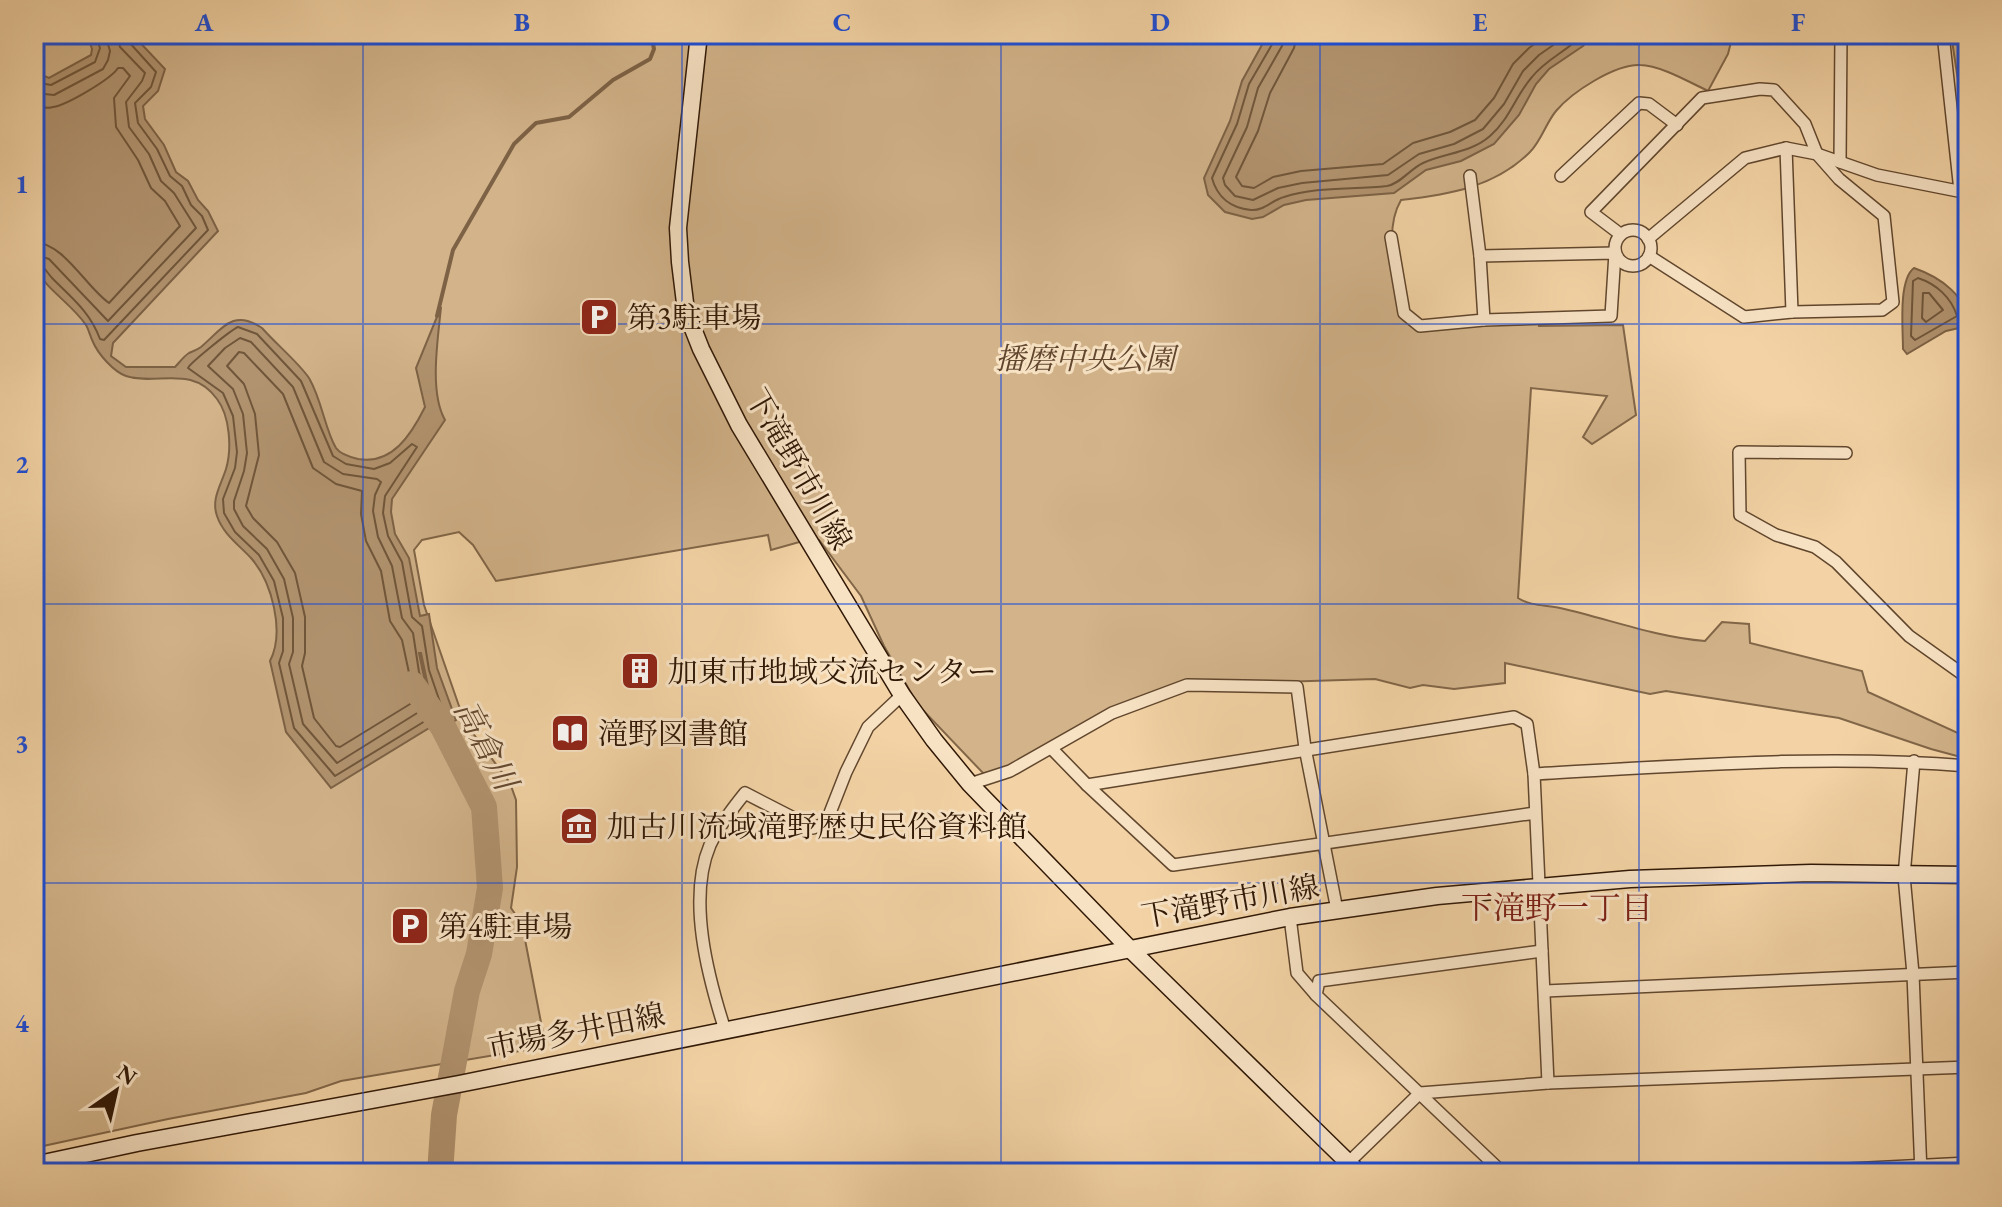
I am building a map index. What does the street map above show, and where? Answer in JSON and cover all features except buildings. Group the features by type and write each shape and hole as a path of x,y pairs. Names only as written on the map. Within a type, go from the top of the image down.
{"main road":[{"name":"下滝野市川線","path":"699,34 678,228 686,311 701,349 739,425 902,695 934,740 970,784 1129,948 1290,917 1437,896 1537,887 1630,879 1796,873 1968,875"},
{"name":"市場多井田線","path":"34,1165 459,1084 1129,948"},
{"path":"1129,948 1354,1168"}],"street":[{"path":"1840,162 1841,34"},
{"path":"1648,239 1745,158 1786,148 1817,154 1877,175 1964,192 1943,34"},
{"path":"1620,234 1591,212 1702,98 1760,89 1774,90 1805,124 1817,154 1839,179 1884,216 1893,302 1882,310 1792,312 1744,317 1649,256"},
{"path":"1561,176 1639,103 1649,104 1677,125"},
{"path":"1786,148 1792,312"},
{"path":"1470,176 1484,320"},
{"path":"1391,237 1404,313 1420,326 1484,320 1611,316 1615,243 1620,234 1635,230 1648,239 1651,247 1645,261 1631,266 1624,264 1615,253"},
{"path":"1480,256 1615,253"},
{"path":"1846,453 1739,452 1740,515 1776,535 1815,547 1836,562 1909,636 1968,678"},
{"path":"970,784 1010,771 1112,713 1187,685 1297,687 1305,748 1337,910"},
{"path":"725,1030 711,986 702,930 701,892 709,847 745,793 813,828 826,823 868,727 902,695"},
{"path":"1087,785 1514,717 1527,724 1534,774 1548,1083"},
{"path":"1052,749 1173,865 1535,813"},
{"path":"1534,774 1731,763 1914,761 1968,766"},
{"path":"1914,761 1904,876 1913,974 1921,1169"},
{"path":"1290,917 1297,973 1316,995 1503,1173"},
{"path":"1316,995 1319,981 1542,951"},
{"path":"1545,991 1968,972"},
{"path":"1354,1168 1420,1093 1548,1083 1968,1067"},
{"path":"1766,1173 1921,1169 1968,1163"}],"green space":[{"name":"播磨中央公園","path":"34,34 1733,34 1728,54 1708,91 1657,68 1640,65 1619,69 1595,80 1563,104 1530,152 1502,174 1453,192 1401,200 1395,213 1392,241 1404,313 1421,326 1540,319 1539,326 1623,325 1636,415 1592,444 1583,437 1607,396 1531,388 1518,598 1686,639 1705,641 1722,622 1749,624 1750,643 1862,671 1868,692 1962,735 1968,721 1968,759 1839,718 1666,691 1650,694 1505,663 1505,683 1454,689 1423,685 1410,688 1375,679 1187,685 1112,713 1010,771 983,773 918,705 884,646 861,596 819,540 810,539 771,550 768,535 496,581 473,545 459,532 422,540 414,550 424,605 459,706 469,728 510,783 516,800 517,867 511,908 522,924 545,1043 543,1047 341,1081 306,1093 34,1148"},
{"path":"1951,34 1968,34 1968,147"}],"water":[{"path":"87,34 132,34 165,69 158,91 143,106 145,119 164,145 176,172 188,181 218,231 113,343 111,356 126,367 175,367 228,323 235,320 252,322 262,328 309,378 338,450 358,459 370,460 399,446 425,407 416,368 441,307 436,380 445,420 392,499 391,512 395,534 409,558 420,616 429,614 437,668 456,720 439,730 419,653 434,725 331,788 286,732 270,661 276,622 270,593 258,568 227,534 215,510 229,452 229,433 221,406 207,388 197,382 174,378 138,378 116,371 99,352 80,317 45,282 34,266 34,72 49,78 91,55"},
{"path":"1268,34 1594,34 1583,46 1549,69 1536,84 1519,115 1494,144 1461,161 1426,170 1394,193 1306,200 1284,205 1263,217 1252,219 1225,212 1208,195 1204,178 1230,121 1242,81"},
{"path":"1914,268 1951,289 1963,306 1968,326 1946,331 1907,354 1903,349 1902,306 1906,283"}],"waterway":[{"path":"437,316 453,250 514,144 536,123 569,117 613,80 650,59 654,49 651,34"},
{"name":"高倉川","path":"412,684 443,727 484,807 490,888 444,1115 440,1173"}],"place":[{"name":"第3駐車場","path":"599,317"},
{"name":"加東市地域交流センター","path":"640,671"},
{"name":"滝野図書館","path":"570,733"},
{"name":"加古川流域滝野歴史民俗資料館","path":"579,826"},
{"name":"第4駐車場","path":"410,926"}],"district":[{"name":"下滝野一丁目","path":"1557,908"}]}
